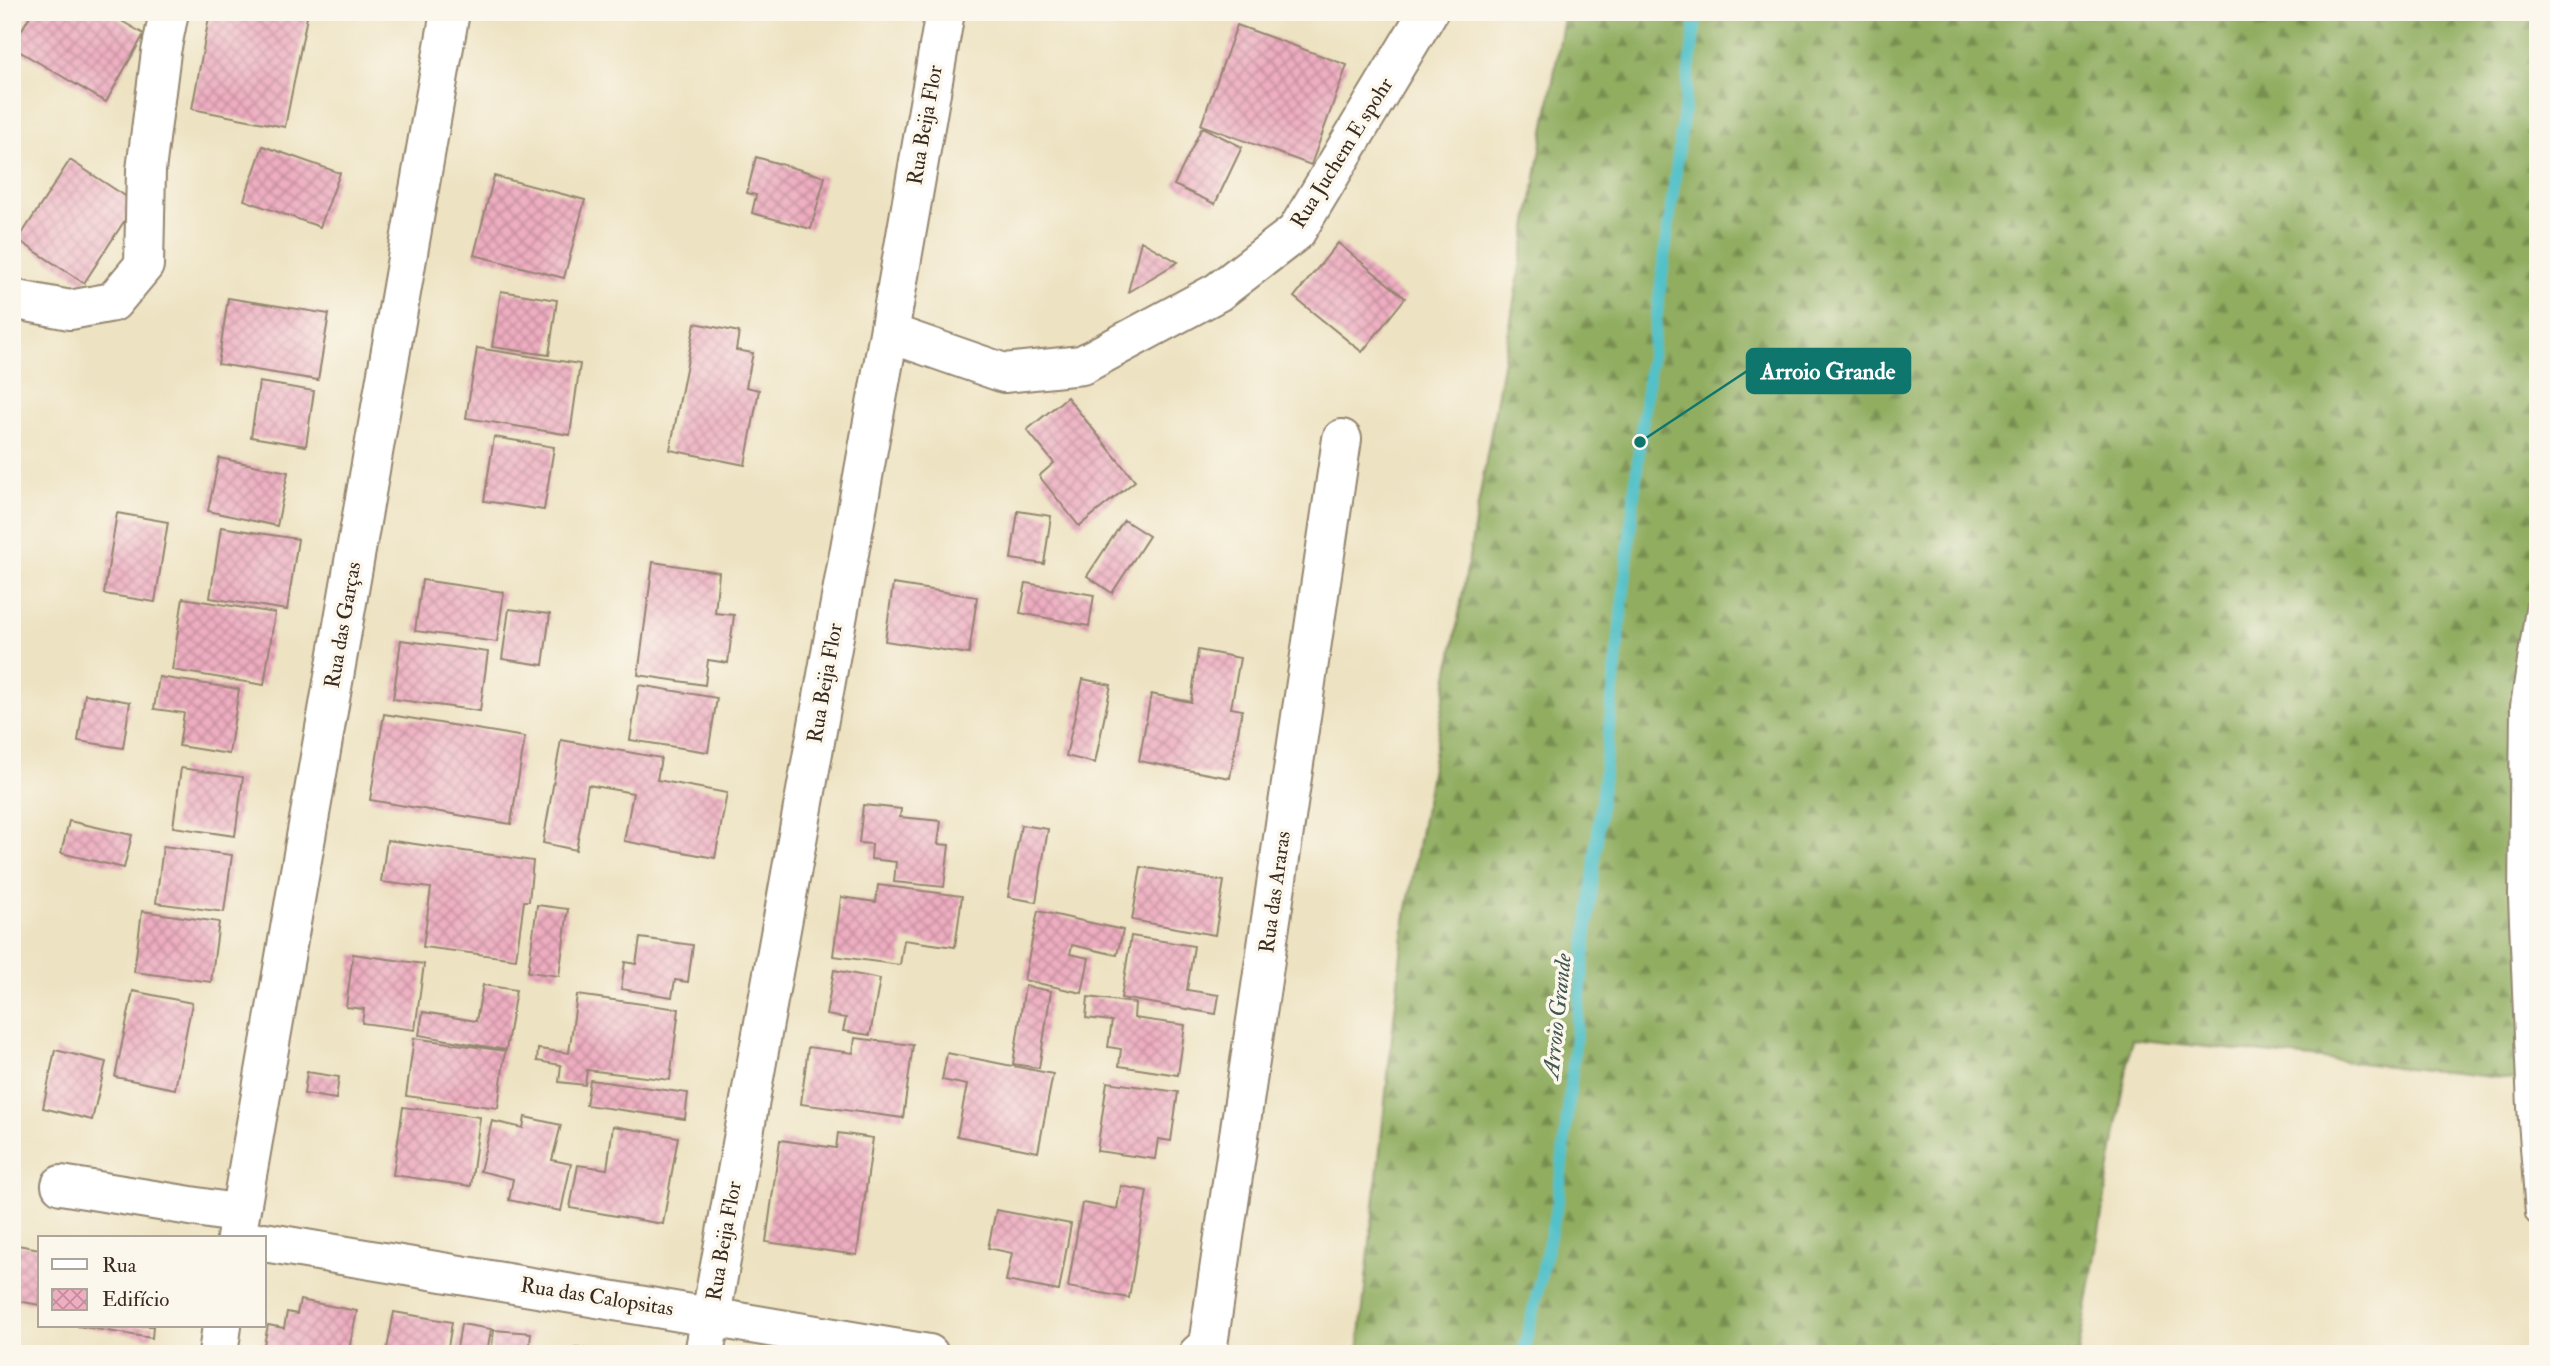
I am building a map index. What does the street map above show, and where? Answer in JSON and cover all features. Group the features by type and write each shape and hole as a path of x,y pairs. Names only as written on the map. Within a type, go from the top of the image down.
{"street":[{"path":"12,299 70,310 113,302 144,265 146,170 160,52 169,12"},
{"name":"Rua das Garças","path":"244,1234 450,12"},
{"name":"Rua Beija Flor","path":"704,1354 945,12"},
{"name":"Rua Juchem E spohr","path":"889,333 1004,373 1082,365 1219,292 1296,232 1427,12"},
{"name":"Rua das Araras","path":"1203,1350 1342,439"},
{"name":"Rua das Calopsitas","path":"61,1185 244,1234"},
{"name":"Rua das Calopsitas","path":"266,1238 929,1354"},
{"path":"218,1354 222,1328"}],"lane":[{"path":"2538,609 2523,706 2521,898 2530,1107 2538,1213"}],"green space":[{"path":"1565,12 2538,12 2538,1082 2132,1039 2078,1354 1358,1354 1404,926"}],"building":[{"path":"32,12 106,12 144,34 106,102 12,47"},
{"path":"210,12 308,12 285,127 192,109"},
{"path":"1237,25 1347,65 1311,165 1201,125"},
{"path":"1202,127 1242,147 1215,204 1174,185"},
{"path":"263,146 340,173 320,227 244,200"},
{"path":"756,157 825,177 811,229 752,213 756,195 747,193"},
{"path":"70,160 136,203 84,283 18,240"},
{"path":"494,176 585,200 564,278 474,255"},
{"path":"1141,241 1178,262 1128,292"},
{"path":"1338,243 1405,298 1362,352 1294,297"},
{"path":"501,291 557,300 549,355 492,347"},
{"path":"228,298 329,314 318,380 218,364"},
{"path":"695,323 739,332 736,350 753,353 746,387 759,390 745,465 670,450"},
{"path":"477,348 580,364 570,435 466,418"},
{"path":"259,382 314,391 306,446 251,437"},
{"path":"1067,397 1135,481 1079,526 1039,476 1054,463 1027,430"},
{"path":"494,437 554,447 544,510 484,501"},
{"path":"219,458 288,472 277,526 208,511"},
{"path":"1018,511 1051,516 1044,564 1011,559"},
{"path":"117,513 168,522 155,602 104,594"},
{"path":"1124,520 1149,536 1112,593 1087,576"},
{"path":"221,527 298,539 287,610 210,598"},
{"path":"653,562 719,572 715,613 734,615 728,663 708,660 705,685 638,675"},
{"path":"422,580 504,592 497,642 415,631"},
{"path":"1026,583 1094,595 1089,626 1020,613"},
{"path":"893,584 977,597 969,654 885,641"},
{"path":"183,598 275,613 264,685 172,670"},
{"path":"509,609 550,614 543,665 502,659"},
{"path":"401,640 488,652 480,711 393,699"},
{"path":"1198,650 1240,658 1231,708 1242,710 1230,778 1139,761 1151,694 1191,702"},
{"path":"159,677 239,689 229,754 179,746 184,713 154,709"},
{"path":"1083,679 1111,685 1095,763 1066,756"},
{"path":"639,685 717,698 708,752 630,740"},
{"path":"85,694 130,702 123,748 78,741"},
{"path":"384,714 525,737 511,824 370,800"},
{"path":"561,740 661,758 657,780 727,793 715,858 624,841 633,793 588,785 576,850 543,843"},
{"path":"181,768 243,777 235,836 173,827"},
{"path":"863,805 901,809 900,817 941,821 938,844 949,845 944,887 894,882 896,862 871,859 872,844 859,843"},
{"path":"69,821 132,835 124,868 61,853"},
{"path":"1021,825 1048,829 1036,902 1008,897"},
{"path":"387,840 533,861 529,901 524,901 516,959 423,947 431,888 381,882"},
{"path":"163,846 232,855 224,912 156,903"},
{"path":"1141,867 1224,881 1215,935 1132,920"},
{"path":"878,885 962,896 955,947 904,940 900,965 833,956 841,897 876,902"},
{"path":"537,905 568,909 559,976 528,972"},
{"path":"142,911 219,922 211,982 134,972"},
{"path":"1038,911 1123,930 1117,955 1072,945 1070,954 1089,958 1082,993 1024,980"},
{"path":"1131,936 1194,946 1187,990 1219,995 1216,1014 1121,998"},
{"path":"640,938 693,945 688,982 675,980 672,997 621,989 625,962 636,964"},
{"path":"353,954 424,964 415,1030 362,1023 364,1009 346,1007"},
{"path":"834,970 880,979 870,1035 843,1031 846,1018 826,1015"},
{"path":"483,985 516,990 506,1050 419,1035 423,1012 476,1021"},
{"path":"1025,986 1051,991 1039,1068 1013,1064"},
{"path":"133,991 192,1003 175,1089 115,1077"},
{"path":"577,995 679,1009 670,1080 587,1070 585,1085 559,1082 561,1065 537,1061 538,1049 569,1053"},
{"path":"1088,997 1135,1003 1134,1018 1185,1025 1178,1075 1119,1066 1121,1049 1108,1047 1112,1021 1086,1018"},
{"path":"414,1038 505,1051 498,1108 406,1096"},
{"path":"855,1038 913,1045 903,1118 801,1104 808,1047 853,1053"},
{"path":"55,1050 106,1062 92,1120 43,1108"},
{"path":"947,1053 1053,1074 1038,1152 957,1136 967,1085 942,1080"},
{"path":"307,1072 339,1077 336,1099 304,1094"},
{"path":"590,1080 688,1093 685,1119 586,1105"},
{"path":"1107,1082 1178,1092 1171,1141 1158,1139 1155,1159 1097,1151"},
{"path":"403,1107 480,1117 471,1186 393,1175"},
{"path":"525,1117 561,1125 552,1160 571,1164 561,1211 509,1200 513,1179 480,1171 492,1121 523,1128"},
{"path":"613,1126 678,1137 663,1224 570,1208 578,1165 607,1169"},
{"path":"838,1133 873,1138 857,1255 766,1242 780,1140 836,1148"},
{"path":"1121,1186 1147,1191 1129,1298 1068,1287 1082,1203 1117,1209"},
{"path":"996,1210 1071,1224 1059,1291 1006,1281 1012,1253 988,1248"},
{"path":"12,1244 38,1249 38,1305 12,1300"},
{"path":"300,1300 357,1311 348,1354 324,1350 323,1354 262,1354 268,1325 284,1328 287,1312 297,1314"},
{"path":"394,1312 452,1322 447,1354 386,1354"},
{"path":"461,1324 491,1329 487,1354 456,1354"},
{"path":"90,1328 153,1328 152,1338"},
{"path":"494,1330 531,1333 529,1354 491,1354"},
{"path":"575,1347 608,1352 608,1354 573,1354"}],"waterway":[{"name":"Arroio Grande","path":"1523,1354 1558,1202 1640,442 1697,12"}],"place":[{"name":"Arroio Grande","path":"1640,442"}]}
